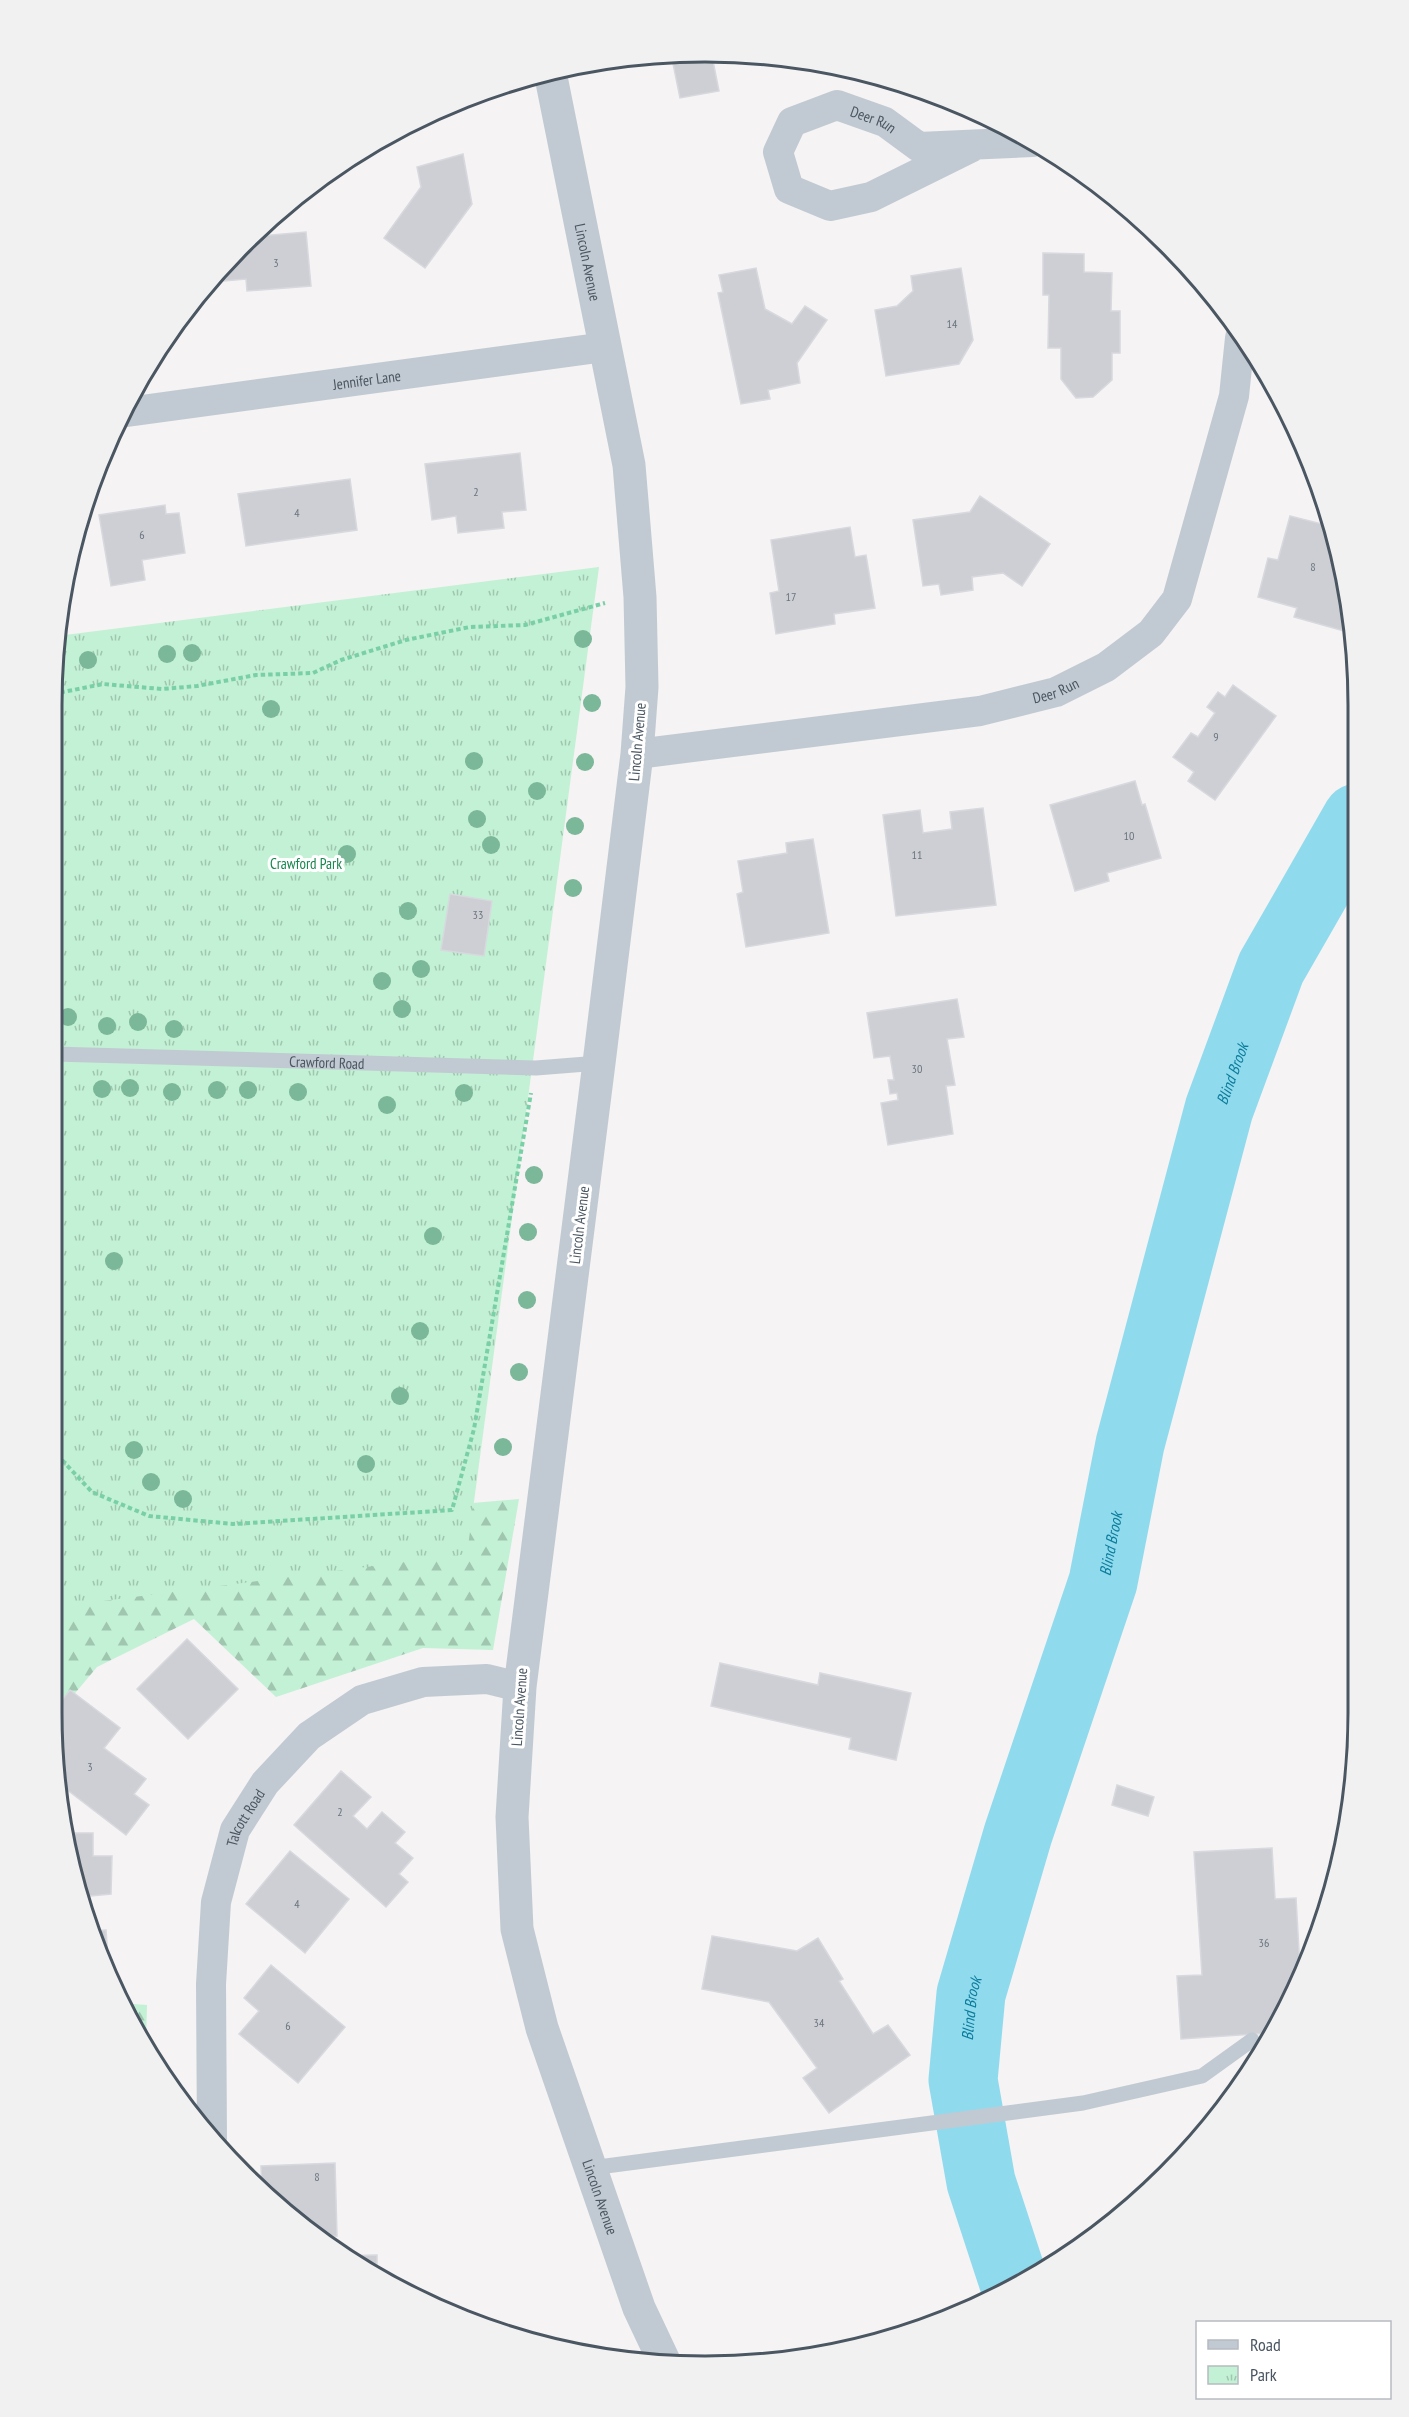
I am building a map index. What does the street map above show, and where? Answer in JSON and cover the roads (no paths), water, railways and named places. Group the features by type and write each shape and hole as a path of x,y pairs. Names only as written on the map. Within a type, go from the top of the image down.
{"street":[{"name":"Lincoln Avenue","path":"552,80 629,465 638,558 642,687 637,754 600,1063 520,1687 512,1817 517,1929 542,2028 639,2308 661,2354"},
{"name":"Deer Run","path":"972,147 871,197 830,206 789,189 778,152 792,122 837,105 885,122 919,147 972,147 1017,143"},
{"name":"Jennifer Lane","path":"133,411 605,347"},
{"name":"Deer Run","path":"637,754 980,711 1056,692 1106,667 1151,633 1177,599 1234,396 1239,347"},
{"name":"Talcott Road","path":"212,2125 211,1984 216,1902 235,1830 266,1783 309,1736 362,1700 423,1682 486,1679 520,1687"}],"lane":[{"name":"Crawford Road","path":"61,1054 536,1068 600,1063"},
{"path":"591,2169 1083,2103 1202,2076 1252,2040"}],"waterway":[{"name":"Blind Brook","path":"1012,2277 981,2182 963,2080 971,1994 1018,1834 1103,1582 1130,1444 1219,1109 1271,968 1348,834"}],"park label":[{"name":"Crawford Park","path":"306,863"}]}
